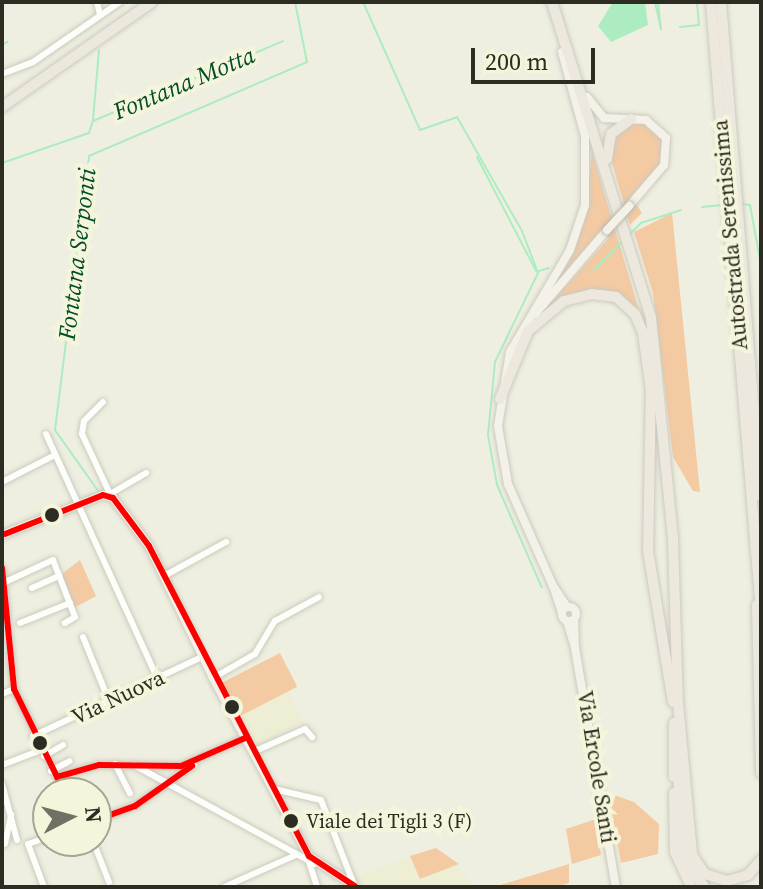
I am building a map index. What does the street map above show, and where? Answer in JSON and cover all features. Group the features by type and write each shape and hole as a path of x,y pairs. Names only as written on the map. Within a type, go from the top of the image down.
{"highway":[{"path":"2,99 142,2"},
{"path":"2,107 152,2"},
{"path":"546,2 624,206"},
{"path":"552,2 655,342 673,539 684,858 704,887"},
{"name":"Autostrada Serenissima","path":"711,2 761,612"},
{"name":"Autostrada Serenissima","path":"721,2 761,496"},
{"path":"631,119 614,130 606,148 624,206 626,238 647,327 651,393 648,551 677,723 696,864 709,877 731,882 748,875 761,860"},
{"path":"500,399 528,331 564,301 592,294 616,297 635,314 643,333 651,393"},
{"path":"759,587 761,773"},
{"path":"677,723 675,852 691,887"}],"main road":[{"path":"500,399 510,359 533,316 624,206 662,169 668,152 656,125 631,119 610,120 593,110 564,48"},
{"path":"500,399 514,342 570,250 585,205 587,144 564,48"},
{"name":"Via Ercole Santi","path":"500,399 499,439 508,484 567,615 575,648 616,887"},
{"path":"3,534 110,494 149,546 202,657 312,863 355,887"}],"street":[{"path":"97,2 100,15"},
{"path":"2,74 33,62 120,2"},
{"path":"103,402 86,418 82,434 110,494 146,473"},
{"path":"46,434 157,678"},
{"path":"2,482 55,455"},
{"path":"164,576 226,542"},
{"path":"3,583 53,560 75,617 65,623"},
{"path":"2,568 14,625 14,689 33,736 56,777"},
{"path":"32,588 59,576"},
{"path":"213,678 255,654 275,621 319,597"},
{"path":"14,625 70,603"},
{"path":"83,637 109,701"},
{"name":"Via Nuova","path":"33,736 202,657"},
{"path":"2,694 14,689"},
{"path":"253,752 305,729 312,737"},
{"path":"112,814 135,806 183,768 245,738"},
{"path":"2,765 63,745"},
{"path":"54,774 70,761"},
{"path":"54,774 115,764 183,768"},
{"path":"115,764 130,793"},
{"path":"134,765 312,863 317,887"},
{"path":"2,784 17,840"},
{"path":"274,789 321,800 355,887"},
{"path":"4,844 11,815"},
{"path":"4,844 17,840 32,843"},
{"path":"28,844 44,887"},
{"path":"224,887 296,855"},
{"path":"99,857 109,882"}],"shaded area":[{"path":"613,2 645,2 648,25 611,42 598,26"},
{"path":"632,123 648,124 662,138 663,162 632,197 642,213 630,225 611,159 614,138"},
{"path":"592,152 641,317 628,300 595,290 539,316 609,238 602,231 548,293 584,222"},
{"path":"672,213 700,492 693,491 673,457 653,293 634,232"},
{"path":"80,560 96,596 72,609 59,576"},
{"path":"280,653 297,687 238,717 220,683"},
{"path":"288,691 303,721 254,747 238,716"},
{"path":"614,795 634,802 659,824 658,854 621,863 610,801"},
{"path":"596,819 601,855 572,864 566,829"},
{"path":"436,848 459,864 420,879 410,856"},
{"path":"410,856 420,879 457,864 474,887 365,887 355,877"},
{"path":"569,864 569,883 556,887 494,887"}],"waterway":[{"name":"Fontana Serponti","path":"99,492 55,430 89,156 307,62 295,2"},
{"path":"363,2 420,130 457,117 522,231 538,273 495,362 488,435 497,485 542,588"},
{"path":"655,2 661,29"},
{"path":"658,2 661,29"},
{"path":"680,27 699,25 697,2"},
{"name":"Fontana Motta","path":"2,163 89,133 93,121 283,41"},
{"path":"2,45 7,42"},
{"name":"Fontana Serponti","path":"93,120 99,50"},
{"path":"477,157 536,271"},
{"path":"743,204 750,205 761,265"},
{"path":"702,207 722,205"},
{"path":"630,234 641,223 681,210"},
{"path":"594,270 622,242"},
{"path":"539,271 549,268"}],"transit line":[{"path":"5,534 103,495 113,498 149,546 309,856 356,887"},
{"path":"2,568 14,689 57,777"},
{"path":"57,777 99,765 181,766 245,738"},
{"path":"112,814 135,806 192,766"}],"place":[{"name":"Viale dei Tigli 3 (F)","path":"291,821"}]}
